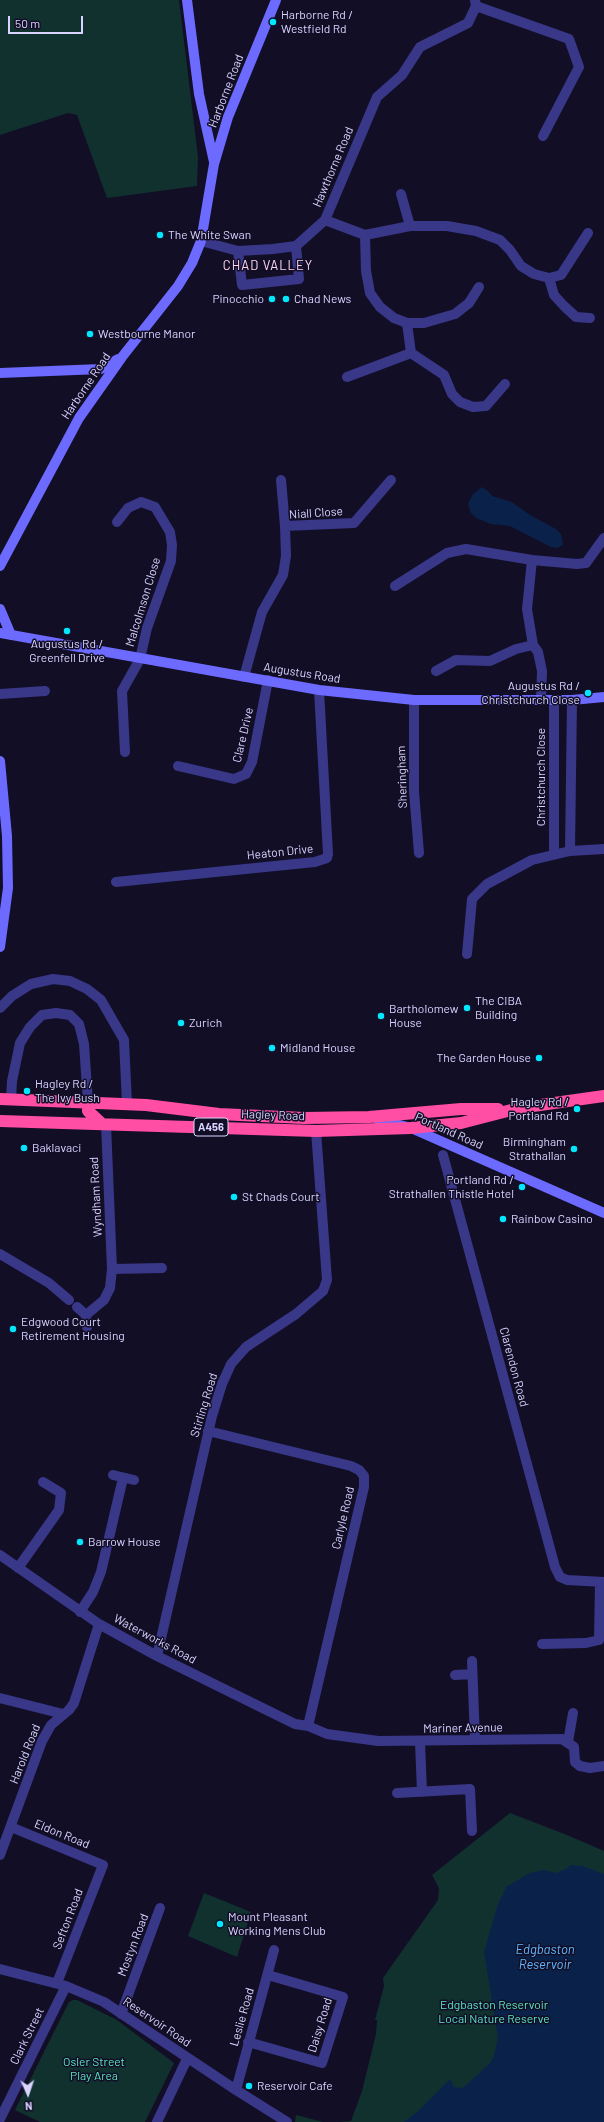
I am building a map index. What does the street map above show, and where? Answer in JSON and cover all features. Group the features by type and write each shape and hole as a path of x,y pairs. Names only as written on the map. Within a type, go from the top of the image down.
{"highway":[{"name":"Hagley Road","path":"0,1122 103,1123 316,1131 411,1128 460,1123 519,1108 604,1096"},
{"name":"Hagley Road","path":"5,1099 127,1104 252,1117 304,1118 369,1117 461,1109 519,1108"},
{"path":"88,1102 88,1111 103,1123"}],"main road":[{"path":"187,0 199,94 214,164"},
{"name":"Harborne Road","path":"0,566 58,456 80,418 122,357 178,286 192,263 201,241 214,164 228,117 276,0"},
{"path":"0,373 101,369 122,357"},
{"path":"101,369 105,381"},
{"path":"0,609 11,635"},
{"name":"Augustus Road","path":"0,633 319,690 414,700 572,700 604,697"},
{"path":"0,761 7,836 8,888 2,923 0,947"},
{"name":"Portland Road","path":"369,1117 411,1128 604,1214"}],"street":[{"name":"Hawthorne Road","path":"296,246 325,220 377,97 402,75 420,47 468,23 475,3"},
{"path":"475,3 568,39 579,67 543,136"},
{"path":"401,194 410,226"},
{"path":"325,220 365,235 410,226 447,226 476,231 500,240 510,250 521,266 534,274 549,278 560,275 588,233"},
{"path":"365,235 366,271 370,293 380,307 394,318 407,323 424,322 455,314 469,303 479,287"},
{"path":"201,241 238,250 273,249 296,246 298,280 242,285 238,250"},
{"path":"549,278 554,295 564,306 576,317 590,318"},
{"path":"407,323 411,352 444,375 452,394 460,402 473,407 486,406 505,384"},
{"path":"348,377 411,352"},
{"path":"281,480 285,526"},
{"name":"Niall Close","path":"244,677 262,612 283,575 286,556 285,526 354,523 390,480"},
{"name":"Malcolmson Close","path":"117,522 128,508 141,502 155,507 170,532 171,561 147,628 140,659 122,691 125,752"},
{"path":"395,586 447,553 466,549 532,560 577,564 586,563 604,538"},
{"path":"532,560 528,609 533,645 538,652 542,671 541,700"},
{"path":"436,671 456,660 490,661 516,649 533,645"},
{"name":"Clare Drive","path":"178,766 234,779 246,774 252,762 268,680"},
{"path":"0,694 45,690"},
{"name":"Heaton Drive","path":"116,882 315,862 327,858 319,690"},
{"name":"Sheringham","path":"414,700 414,792 419,853"},
{"name":"Christchurch Close","path":"554,700 554,854"},
{"path":"570,851 572,700"},
{"path":"467,954 472,899 487,884 532,860 570,851 604,849"},
{"path":"0,1008 12,996 31,984 53,979 70,981 87,989 101,1000 124,1040 127,1104"},
{"path":"5,1099 12,1081 20,1044 30,1027 42,1015 56,1013 70,1015 79,1024 84,1044 88,1102"},
{"name":"Wyndham Road","path":"86,1315 104,1300 110,1288 112,1269 103,1123"},
{"name":"Stirling Road","path":"157,1656 208,1431 222,1384 231,1364 246,1348 314,1300 323,1291 327,1280 316,1131"},
{"name":"Clarendon Road","path":"443,1155 555,1567 560,1577 567,1580 602,1582"},
{"path":"0,1254 49,1283 69,1300"},
{"path":"112,1269 162,1268"},
{"path":"77,1306 86,1315 88,1327"},
{"name":"Carlyle Road","path":"208,1431 350,1466 359,1470 364,1476 364,1487 308,1726"},
{"path":"113,1475 134,1480"},
{"path":"80,1612 93,1592 101,1572 123,1478"},
{"path":"18,1568 59,1510 61,1493 43,1482"},
{"name":"Waterworks Road","path":"0,1555 99,1624 157,1656 295,1724 308,1726"},
{"path":"542,1644 586,1644 599,1640 602,1582"},
{"name":"Harold Road","path":"0,1855 42,1741 51,1724 74,1703 99,1624"},
{"path":"472,1661 475,1740"},
{"path":"455,1675 472,1674"},
{"path":"0,1698 63,1714"},
{"path":"572,1713 568,1742 574,1747 575,1762 580,1766 590,1768 604,1766"},
{"name":"Mariner Avenue","path":"308,1726 327,1734 355,1739 420,1742 562,1739 568,1742"},
{"path":"420,1742 422,1792"},
{"path":"397,1793 470,1789 472,1831"},
{"name":"Eldon Road","path":"11,1827 104,1864"},
{"name":"Sefton Road","path":"62,1985 104,1864"},
{"name":"Mostyn Road","path":"121,2014 160,1908"},
{"name":"Leslie Road","path":"236,2090 274,1950"},
{"name":"Reservoir Road","path":"0,1969 62,1985 104,2002 187,2058 287,2122"},
{"name":"Daisy Road","path":"248,2042 322,2063 343,1997 268,1975"},
{"name":"Clark Street","path":"0,2119 62,1985"},
{"path":"157,2122 187,2058"}],"green space":[{"path":"0,0 179,0 198,157 197,186 107,198 77,115 68,113 0,135"},
{"name":"Edgbaston Reservoir Local Nature Reserve","path":"510,1813 604,1851 604,2122 339,2122 351,2121 362,2091 376,2034 377,2020 375,2020 384,1986 383,1978 438,1900 439,1888 432,1875"},
{"name":"Mount Pleasant Working Mens Club","path":"204,1893 251,1912 237,1957 188,1936"},
{"name":"Osler Street Play Area","path":"77,2000 117,2020 174,2063 145,2122 40,2122 15,2110 69,2002"},
{"path":"296,2115 323,2122 295,2122"}],"water":[{"path":"482,487 492,496 512,502 530,515 556,529 561,534 563,545 557,548 551,547 510,526 491,524 476,518 471,513 468,504 473,494"},
{"name":"Edgbaston Reservoir","path":"570,1865 583,1866 604,1874 604,2122 404,2122 417,2112 450,2079 454,2087 463,2088 490,2063 494,2056 498,2038 484,1952 497,1907 506,1887 530,1873 544,1870 556,1873 568,1868"}],"place":[{"name":"Harborne Rd / Westfield Rd","path":"273,22"},
{"name":"The White Swan","path":"160,235"},
{"name":"Pinocchio","path":"272,299"},
{"name":"Chad News","path":"286,299"},
{"name":"Westbourne Manor","path":"90,334"},
{"name":"Augustus Rd / Greenfell Drive","path":"67,631"},
{"name":"Augustus Rd / Christchurch Close","path":"588,693"},
{"name":"The CIBA Building","path":"467,1008"},
{"name":"Bartholomew House","path":"381,1016"},
{"name":"Zurich","path":"181,1023"},
{"name":"Midland House","path":"272,1048"},
{"name":"The Garden House","path":"539,1058"},
{"name":"Hagley Rd / The Ivy Bush","path":"27,1091"},
{"name":"Hagley Rd / Portland Rd","path":"577,1109"},
{"name":"Baklavaci","path":"24,1148"},
{"name":"Birmingham Strathallan","path":"574,1149"},
{"name":"Portland Rd / Strathallen Thistle Hotel","path":"522,1187"},
{"name":"St Chads Court","path":"234,1197"},
{"name":"Rainbow Casino","path":"503,1219"},
{"name":"Edgwood Court Retirement Housing","path":"13,1329"},
{"name":"Barrow House","path":"80,1542"},
{"name":"Mount Pleasant Working Mens Club","path":"220,1924"},
{"name":"Reservoir Cafe","path":"249,2086"}],"district":[{"name":"CHAD VALLEY","path":"268,266"}]}
